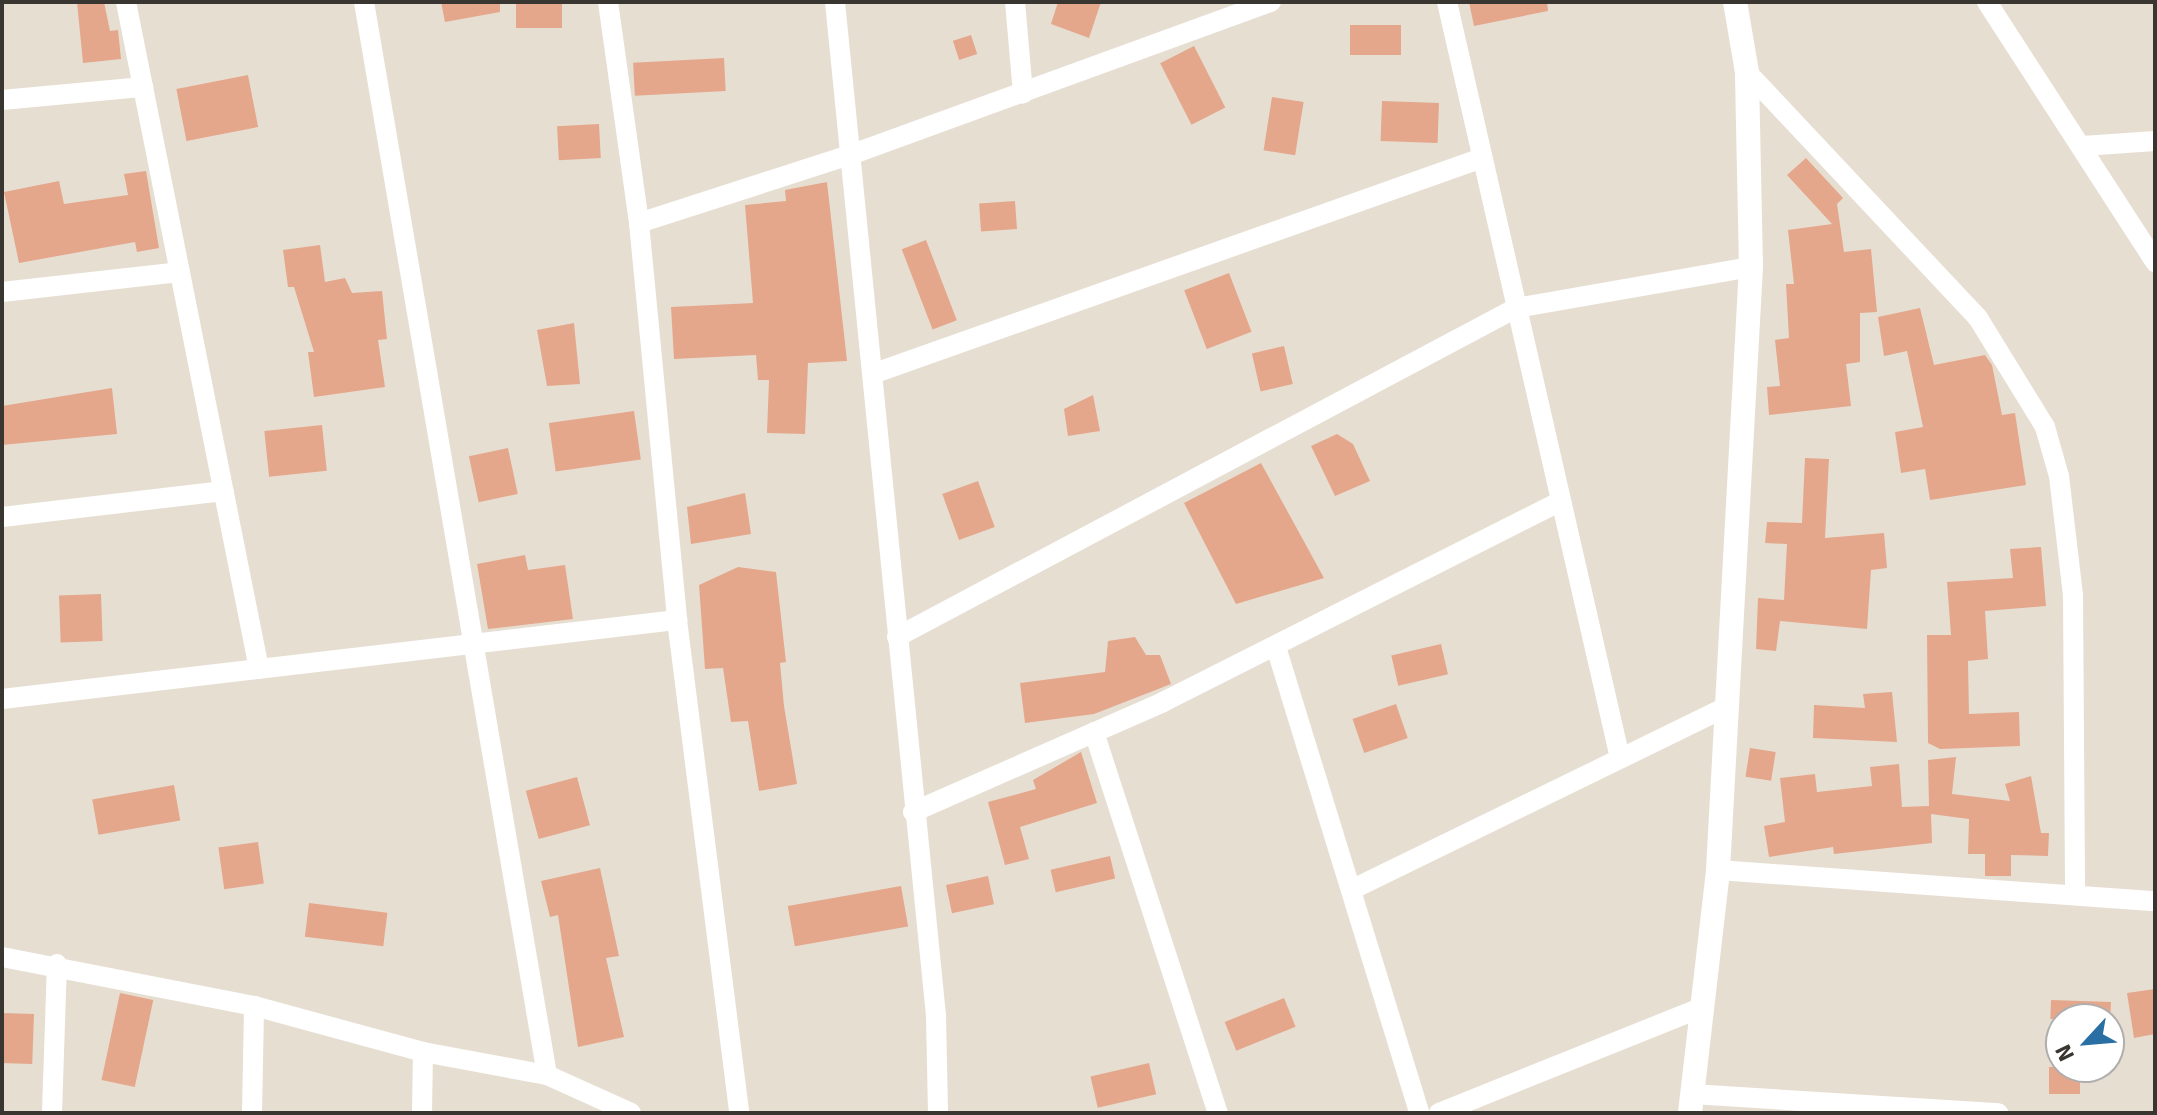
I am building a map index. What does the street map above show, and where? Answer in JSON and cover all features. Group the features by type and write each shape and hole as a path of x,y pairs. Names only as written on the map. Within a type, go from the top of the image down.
{"street":[{"path":"126,2 259,669"},
{"path":"364,2 547,1075"},
{"path":"608,2 639,223 677,620 739,1113"},
{"path":"835,2 875,373 913,812 936,1016 938,1113"},
{"path":"1015,2 1023,94"},
{"path":"639,223 850,155 1023,94 1252,6 1271,2"},
{"path":"1447,2 1620,758"},
{"path":"1735,2 1747,72 1751,267 1724,708 1718,870 1691,1104 1998,1113"},
{"path":"1987,2 2083,146 2155,262"},
{"path":"1747,72 1978,318 2045,427 2059,476 2073,595 2075,895"},
{"path":"2,100 143,87"},
{"path":"2083,146 2155,141"},
{"path":"875,373 1482,158"},
{"path":"897,637 1516,308 1751,267"},
{"path":"2,292 179,272"},
{"path":"2,517 223,491"},
{"path":"913,812 1276,647 1559,502"},
{"path":"2,699 677,620"},
{"path":"1276,647 1419,1113"},
{"path":"1351,890 1724,708"},
{"path":"1094,732 1218,1113"},
{"path":"1718,870 2155,901"},
{"path":"2,957 57,964 254,1006 423,1052 547,1075 631,1113"},
{"path":"52,1113 57,964"},
{"path":"252,1113 254,1006"},
{"path":"1439,1113 1700,1008"},
{"path":"422,1113 423,1052"}],"building":[{"path":"77,2 104,2 110,31 118,30 121,59 83,63"},
{"path":"441,2 500,2 500,12 445,22"},
{"path":"516,2 562,2 562,28 516,28"},
{"path":"1058,2 1101,2 1089,38 1051,24"},
{"path":"1469,2 1547,2 1548,11 1474,26"},
{"path":"1350,25 1401,25 1401,55 1350,55"},
{"path":"971,35 977,54 959,60 953,41"},
{"path":"1194,46 1225,107 1191,125 1160,63"},
{"path":"724,58 726,91 635,96 633,63"},
{"path":"248,75 258,127 186,141 176,89"},
{"path":"1272,97 1304,102 1295,155 1264,150"},
{"path":"1382,101 1439,103 1438,143 1381,141"},
{"path":"599,124 601,158 559,160 557,126"},
{"path":"1806,158 1843,198 1837,204 1844,252 1871,249 1877,312 1860,313 1860,362 1846,364 1851,406 1769,415 1767,387 1780,386 1775,340 1789,338 1786,284 1794,284 1788,230 1832,224 1787,175"},
{"path":"146,171 159,248 137,252 135,242 19,263 4,192 59,181 64,204 128,195 124,174"},
{"path":"827,182 847,361 808,363 805,434 767,433 769,380 758,380 756,355 674,359 671,307 753,303 745,205 786,201 785,190"},
{"path":"1015,201 1017,229 981,231 979,204"},
{"path":"926,240 957,320 933,330 902,249"},
{"path":"320,245 325,282 345,278 352,293 382,291 387,339 378,340 385,387 314,397 308,352 314,352 294,287 288,287 283,250"},
{"path":"1229,273 1252,332 1207,349 1184,290"},
{"path":"1920,308 1934,365 1985,355 1992,365 2002,415 2015,413 2026,485 1930,500 1925,469 1901,473 1895,432 1923,427 1907,351 1884,356 1878,317"},
{"path":"574,323 580,384 547,386 537,330"},
{"path":"1284,346 1293,384 1261,391 1252,353"},
{"path":"112,388 117,434 2,445 2,406"},
{"path":"1093,395 1100,431 1068,436 1064,409"},
{"path":"634,411 641,460 556,471 549,423"},
{"path":"322,425 327,471 269,477 264,431"},
{"path":"1337,434 1353,444 1370,481 1335,496 1311,446"},
{"path":"508,448 518,494 479,502 469,456"},
{"path":"1805,458 1829,459 1825,538 1884,533 1887,568 1871,570 1867,629 1780,621 1776,651 1756,649 1758,598 1784,600 1787,544 1765,543 1767,522 1802,523"},
{"path":"1261,463 1324,578 1236,604 1184,503"},
{"path":"978,481 995,527 959,540 942,494"},
{"path":"745,493 751,534 691,544 687,507"},
{"path":"2041,547 2046,606 1985,611 1988,659 1968,661 1969,714 2019,712 2020,746 1940,749 1928,743 1927,635 1951,635 1947,582 2013,578 2010,549"},
{"path":"525,555 528,570 565,565 573,619 488,629 477,564"},
{"path":"738,567 776,572 786,662 780,663 797,784 759,791 748,721 731,722 723,668 705,669 699,585"},
{"path":"101,594 103,641 61,642 59,595"},
{"path":"1135,637 1146,655 1160,655 1171,684 1094,714 1025,723 1020,683 1105,672 1108,641"},
{"path":"1441,644 1448,674 1398,686 1391,655"},
{"path":"1892,692 1897,742 1813,738 1814,705 1865,708 1863,694"},
{"path":"1396,704 1408,738 1364,753 1353,719"},
{"path":"1750,748 1776,752 1771,781 1745,777"},
{"path":"1081,752 1097,803 1020,827 1029,859 1005,865 988,802 1036,789 1033,780"},
{"path":"1956,757 1952,794 2010,801 2005,784 2031,776 2041,833 2049,833 2048,856 2011,855 2011,876 1985,876 1985,854 1968,854 1969,819 1931,814 1932,843 1834,854 1833,847 1769,857 1764,826 1785,822 1780,778 1815,774 1817,792 1872,786 1870,767 1899,764 1902,807 1929,806 1928,760"},
{"path":"577,777 590,825 539,839 526,791"},
{"path":"174,785 180,820 99,835 92,799"},
{"path":"258,842 264,884 224,889 218,848"},
{"path":"1110,856 1115,878 1056,892 1051,870"},
{"path":"600,868 619,956 606,958 624,1037 578,1047 558,915 550,917 541,881"},
{"path":"988,876 994,904 952,913 946,885"},
{"path":"901,886 908,926 795,946 788,906"},
{"path":"309,903 387,913 383,946 305,937"},
{"path":"2155,989 2155,1034 2134,1038 2127,993"},
{"path":"120,993 153,1000 135,1087 101,1080"},
{"path":"1284,998 1296,1027 1236,1051 1225,1022"},
{"path":"2051,1000 2111,1003 2051,1003"},
{"path":"2,1013 34,1014 32,1064 2,1063"},
{"path":"1149,1063 1156,1094 1098,1108 1091,1076"},
{"path":"2049,1083 2080,1083 2080,1094 2049,1094"}]}
